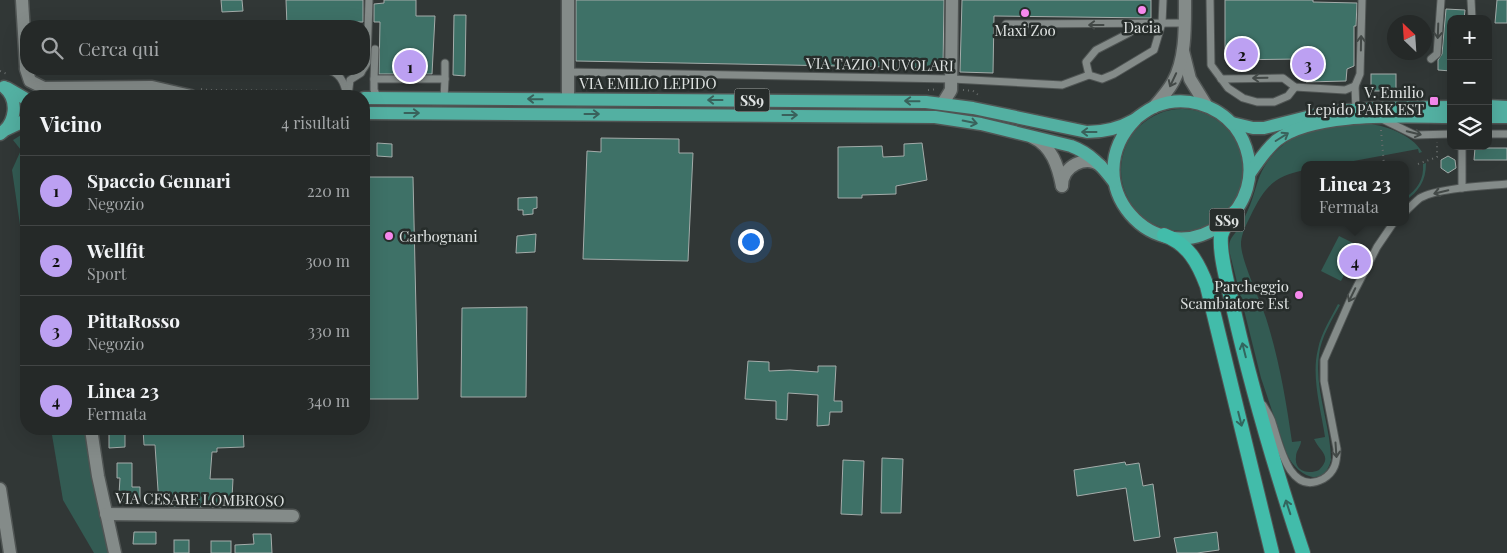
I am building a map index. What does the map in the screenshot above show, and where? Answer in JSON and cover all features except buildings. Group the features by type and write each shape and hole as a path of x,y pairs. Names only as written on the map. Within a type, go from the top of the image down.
{"highway":[{"path":"1234,213 1222,232 1222,250 1230,292 1252,385 1303,553"},
{"path":"1164,235 1177,241 1189,251 1199,267 1206,286 1272,553"}],"main road":[{"path":"2,85 20,96"},
{"path":"2,85 12,97 14,107 12,120 2,133"},
{"name":"VIA EMILIO LEPIDO","path":"370,98 943,103 1087,132 1109,130 1136,118"},
{"name":"SS9","path":"1175,101 1206,105 1232,124 1246,146 1250,173 1246,190 1234,213 1218,227 1200,235 1179,238 1150,230 1133,218 1121,202 1114,182 1113,163 1122,134 1136,118 1154,107 1175,101"},
{"name":"SS9","path":"1232,124 1264,128 1319,114 1356,110 1447,106"},
{"path":"1492,106 1507,107"},
{"name":"SS9","path":"1386,117 1405,112 1447,112"},
{"name":"VIA EMILIO LEPIDO","path":"370,113 916,116 963,121 1025,134 1079,149 1091,156 1114,182"},
{"name":"SS9","path":"1250,173 1272,144 1291,132 1328,122 1365,117 1447,117"},
{"path":"1492,117 1507,117"},
{"path":"2,133 20,123"}],"street":[{"path":"22,0 23,20"},
{"path":"568,0 568,99"},
{"path":"943,103 951,90 952,79 952,0"},
{"path":"1154,107 1174,80 1183,49 1185,0"},
{"path":"1183,49 1190,79 1206,105"},
{"path":"28,75 30,81 44,88 157,88 166,90"},
{"name":"VIA EMILIO LEPIDO","path":"1025,134 1038,140 1051,153 1056,163 1062,186 1064,174 1075,164 1090,161 1101,166"},
{"path":"91,435 115,553"},
{"path":"0,489 10,553"},
{"name":"VIA CESARE LOMBROSO","path":"106,514 294,516"}],"lane":[{"path":"369,0 369,20"},
{"name":"VIA TAZIO NUVOLARI","path":"568,72 952,79 1062,85 1089,75 1102,79 1154,50 1162,23 1163,0"},
{"path":"1210,0 1211,65 1228,88 1243,98 1257,102 1274,102 1288,96 1296,87"},
{"path":"1356,110 1355,86 1360,74 1362,0"},
{"path":"1432,58 1437,54 1441,0"},
{"path":"1471,0 1472,15"},
{"path":"1006,24 1139,25 1185,23"},
{"path":"1089,75 1086,62 1096,50 1129,33 1139,25"},
{"path":"375,49 374,90 378,98"},
{"path":"444,98 445,63"},
{"path":"338,75 346,90"},
{"path":"349,90 350,80 358,75"},
{"path":"374,79 445,78"},
{"path":"1221,80 1283,78 1296,87 1345,90 1355,86"},
{"path":"1386,117 1415,135 1447,134"},
{"path":"1492,134 1507,134"},
{"path":"1462,150 1462,188"},
{"path":"1409,208 1421,198 1462,188 1507,184"},
{"path":"1252,385 1272,420 1280,450 1292,473 1299,480 1308,482 1319,481 1327,477 1337,461 1337,450 1324,381 1324,360 1352,296 1377,247 1391,226"}],"path":[{"path":"1384,161 1386,117"},
{"path":"1418,164 1437,157 1438,134"}],"green space":[{"path":"1182,109 1194,110 1205,114 1216,119 1225,127 1233,136 1238,147 1242,158 1242,182 1238,193 1233,204 1225,213 1216,221 1205,226 1194,230 1182,231 1170,230 1159,226 1148,221 1139,213 1131,204 1126,193 1122,182 1121,170 1122,158 1126,147 1131,136 1139,127 1148,119 1159,114 1170,110"},
{"path":"1364,123 1380,126 1405,135 1422,152 1419,153 1418,149 1354,161 1301,161 1301,171 1277,180 1265,191 1243,232 1241,242 1244,258 1275,349 1285,395 1292,442 1301,441 1296,455 1297,466 1306,472 1319,470 1325,461 1324,454 1314,439 1325,437 1316,382 1316,360 1319,343 1324,331 1338,304 1340,305 1324,335 1320,348 1319,381 1331,460 1327,470 1322,475 1315,477 1308,476 1295,467 1286,452 1261,378 1229,245 1242,223 1258,180 1271,157 1281,146 1293,138 1334,126"},
{"path":"20,136 20,149 13,140"},
{"path":"20,152 20,225 12,170"},
{"path":"1426,163 1425,175 1421,185 1409,197 1409,194 1419,183 1423,164"},
{"path":"1339,236 1359,246 1341,281 1321,271"},
{"path":"52,435 87,435 110,553 94,553 63,500"}],"place":[{"name":"Dacia","path":"1142,10"},
{"name":"Maxi Zoo","path":"1025,13"},
{"name":"Wellfit","path":"1242,54"},
{"name":"PittaRosso","path":"1308,64"},
{"name":"Spaccio Gennari","path":"410,66"},
{"name":"V. Emilio Lepido PARK EST","path":"1434,101"},
{"name":"Carbognani","path":"389,236"},
{"name":"Linea 23","path":"1355,261"},
{"name":"Parcheggio Scambiatore Est","path":"1299,295"}]}
